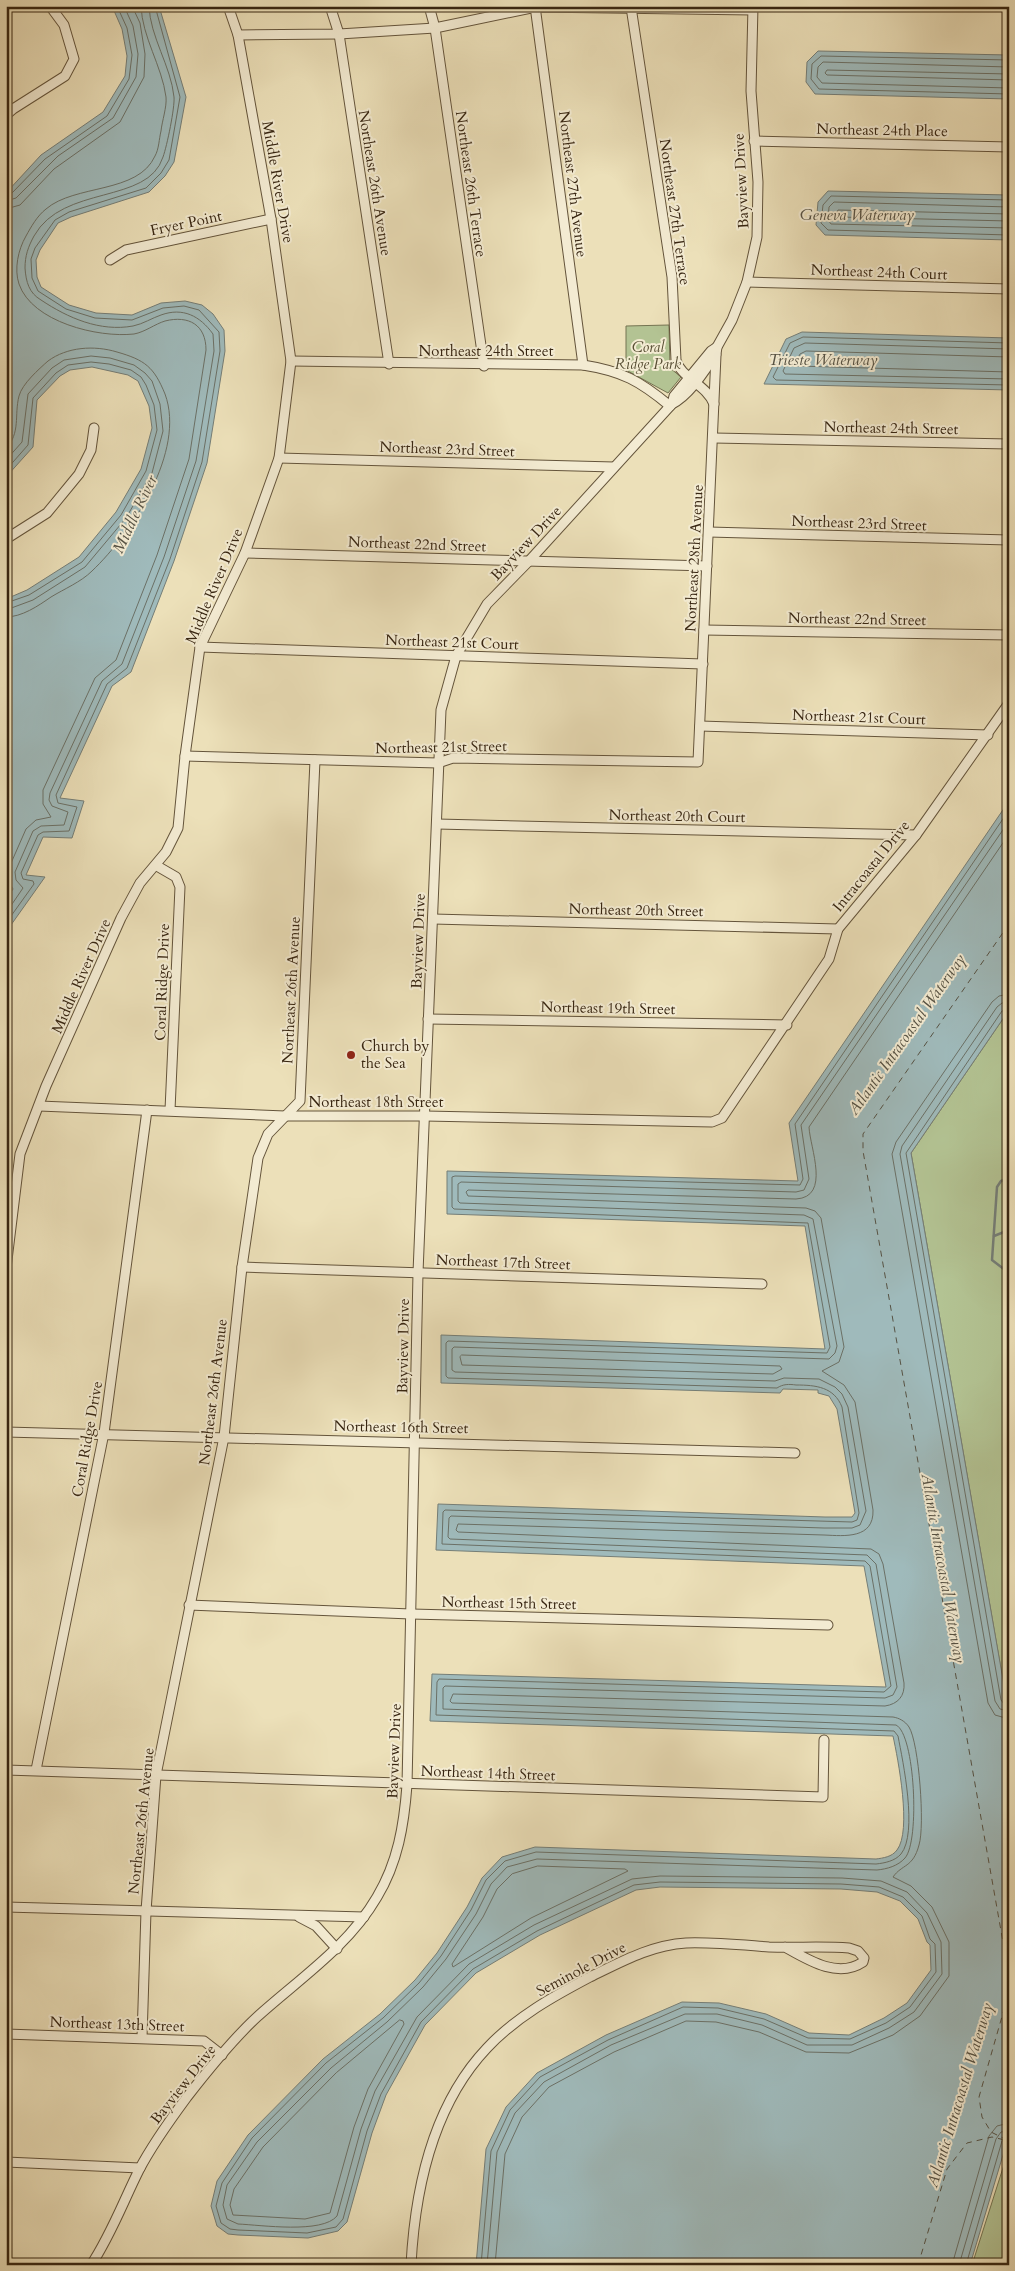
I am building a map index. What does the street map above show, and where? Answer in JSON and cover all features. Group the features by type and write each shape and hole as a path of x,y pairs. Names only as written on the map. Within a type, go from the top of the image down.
{"street":[{"path":"6,116 13,108 65,76 74,59 64,25 50,6"},
{"name":"Middle River Drive","path":"6,1268 20,1154 121,918 140,883 157,866 178,828 185,756 200,647 245,553 279,458 290,361 271,219 238,35 228,6"},
{"name":"Northeast 26th Avenue","path":"330,6 339,34 389,364"},
{"name":"Northeast 26th Terrace","path":"429,6 435,28 484,366"},
{"path":"238,35 339,34 435,28 536,7 753,8"},
{"name":"Northeast 27th Avenue","path":"536,7 583,365"},
{"name":"Northeast 27th Terrace","path":"631,7 672,277 676,360 679,368 708,393 715,406"},
{"name":"Bayview Drive","path":"91,2265 115,2224 140,2168 187,2097 256,2018 337,1949 377,1898 395,1859 403,1829 407,1785 418,1273 441,710 456,656 487,604 529,561 671,405 674,396 693,379 710,351 716,351 732,320 748,282 759,225 758,182 751,91 753,8"},
{"name":"Northeast 24th Place","path":"754,141 1009,147"},
{"name":"Fryer Point","path":"110,260 126,250 271,219"},
{"name":"Northeast 24th Court","path":"748,282 1009,290"},
{"name":"Northeast 28th Avenue","path":"698,762 714,438 716,351"},
{"name":"Northeast 24th Street","path":"290,361 484,366 583,365 622,373 671,405"},
{"path":"6,539 47,513 79,474 91,450 94,428"},
{"name":"Northeast 24th Street","path":"714,438 1009,444"},
{"name":"Northeast 23rd Street","path":"279,458 614,467"},
{"name":"Northeast 23rd Street","path":"709,532 1009,540"},
{"name":"Northeast 22nd Street","path":"245,553 708,566"},
{"name":"Northeast 22nd Street","path":"704,630 1009,635"},
{"name":"Northeast 21st Court","path":"200,647 703,664"},
{"name":"Intracoastal Drive","path":"712,1122 722,1118 787,1025 829,959 838,929 916,835 1009,703"},
{"name":"Northeast 21st Court","path":"700,726 988,735"},
{"name":"Northeast 21st Street","path":"185,756 438,763 453,758 698,762"},
{"name":"Northeast 26th Avenue","path":"142,2038 146,1911 156,1775 224,1437 242,1267 258,1158 268,1134 300,1101 315,760"},
{"name":"Northeast 20th Court","path":"437,824 916,835"},
{"name":"Coral Ridge Drive","path":"157,866 176,877 180,887 170,1110"},
{"name":"Northeast 20th Street","path":"433,918 838,929"},
{"name":"Northeast 19th Street","path":"428,1019 787,1025"},
{"name":"Northeast 18th Street","path":"40,1106 284,1116 425,1116 712,1122"},
{"name":"Coral Ridge Drive","path":"36,1770 104,1433 148,1110"},
{"name":"Northeast 17th Street","path":"242,1267 762,1284"},
{"name":"Northeast 16th Street","path":"6,1432 414,1441 795,1453"},
{"name":"Northeast 15th Street","path":"189,1605 411,1614 828,1624"},
{"name":"Northeast 14th Street","path":"6,1770 407,1785 823,1797 824,1740"},
{"path":"6,1907 299,1916 311,1914 364,1917"},
{"path":"299,1916 316,1926 337,1949"},
{"name":"Seminole Drive","path":"411,2265 417,2202 435,2135 452,2098 468,2072 488,2048 517,2022 552,1997 649,1950 685,1943 849,1948 858,1951 864,1958 863,1962 857,1966 841,1968 817,1966 785,1947"},
{"name":"Northeast 13th Street","path":"6,2034 204,2041 222,2056"},
{"path":"6,2162 140,2168"}],"green space":[{"name":"Coral Ridge Park","path":"669,325 670,368 681,377 668,393 626,370 626,326"},
{"path":"1009,1010 1009,1715 911,1153"},
{"path":"1009,2149 1009,2265 972,2265"}],"water":[{"name":"Middle River","path":"112,6 159,6 186,97 174,162 165,176 149,192 58,223 40,250 36,260 37,277 41,287 69,305 96,313 132,315 161,303 185,301 202,305 213,314 224,330 225,351 207,463 174,561 131,672 112,686 60,798 84,801 72,838 43,837 26,875 45,877 6,932 6,599 27,590 79,557 116,512 141,469 152,428 149,406 138,381 128,375 92,367 70,370 60,376 37,400 33,447 6,477 6,193 41,155 103,112 125,76 127,56 122,29"},
{"path":"818,51 1009,55 1009,99 815,94 806,82 807,62"},
{"name":"Geneva Waterway","path":"828,191 1009,195 1009,240 825,235 816,225 818,202"},
{"name":"Trieste Waterway","path":"802,332 1009,338 1009,390 764,384 786,339"},
{"name":"Atlantic Intracoastal Waterway","path":"1009,801 1009,1010 911,1153 1009,1714 1009,2135 970,2265 476,2265 486,2149 506,2107 537,2073 606,2035 682,2002 719,2003 766,2014 809,2033 849,2035 884,2018 907,2003 931,1970 930,1945 918,1919 900,1901 877,1892 841,1889 660,1887 636,1890 540,1935 476,1973 425,2025 386,2095 372,2133 347,2222 338,2231 308,2238 228,2234 217,2226 211,2206 217,2181 248,2135 323,2059 380,2014 415,1980 437,1953 467,1907 482,1878 502,1857 535,1847 876,1859 890,1856 897,1850 901,1841 904,1812 893,1736 430,1721 432,1674 886,1687 864,1566 436,1550 438,1504 825,1517 852,1517 855,1513 837,1409 829,1396 818,1393 818,1390 783,1389 780,1393 441,1383 441,1335 825,1349 805,1226 447,1214 447,1171 798,1181 789,1123"}],"waterway":[{"path":"1009,1178 1001,1181 997,1187 992,1260 1009,1273"},
{"path":"994,1236 1009,1230"}],"ferry route":[{"path":"1009,924 863,1134 863,1151 1009,1976"},
{"path":"1007,2140 991,2132 982,2117 979,2097 1009,1992"},
{"path":"918,2265 947,2169 967,2143 992,2137 1009,2141"}],"place":[{"name":"Church by the Sea","path":"351,1055"}]}
